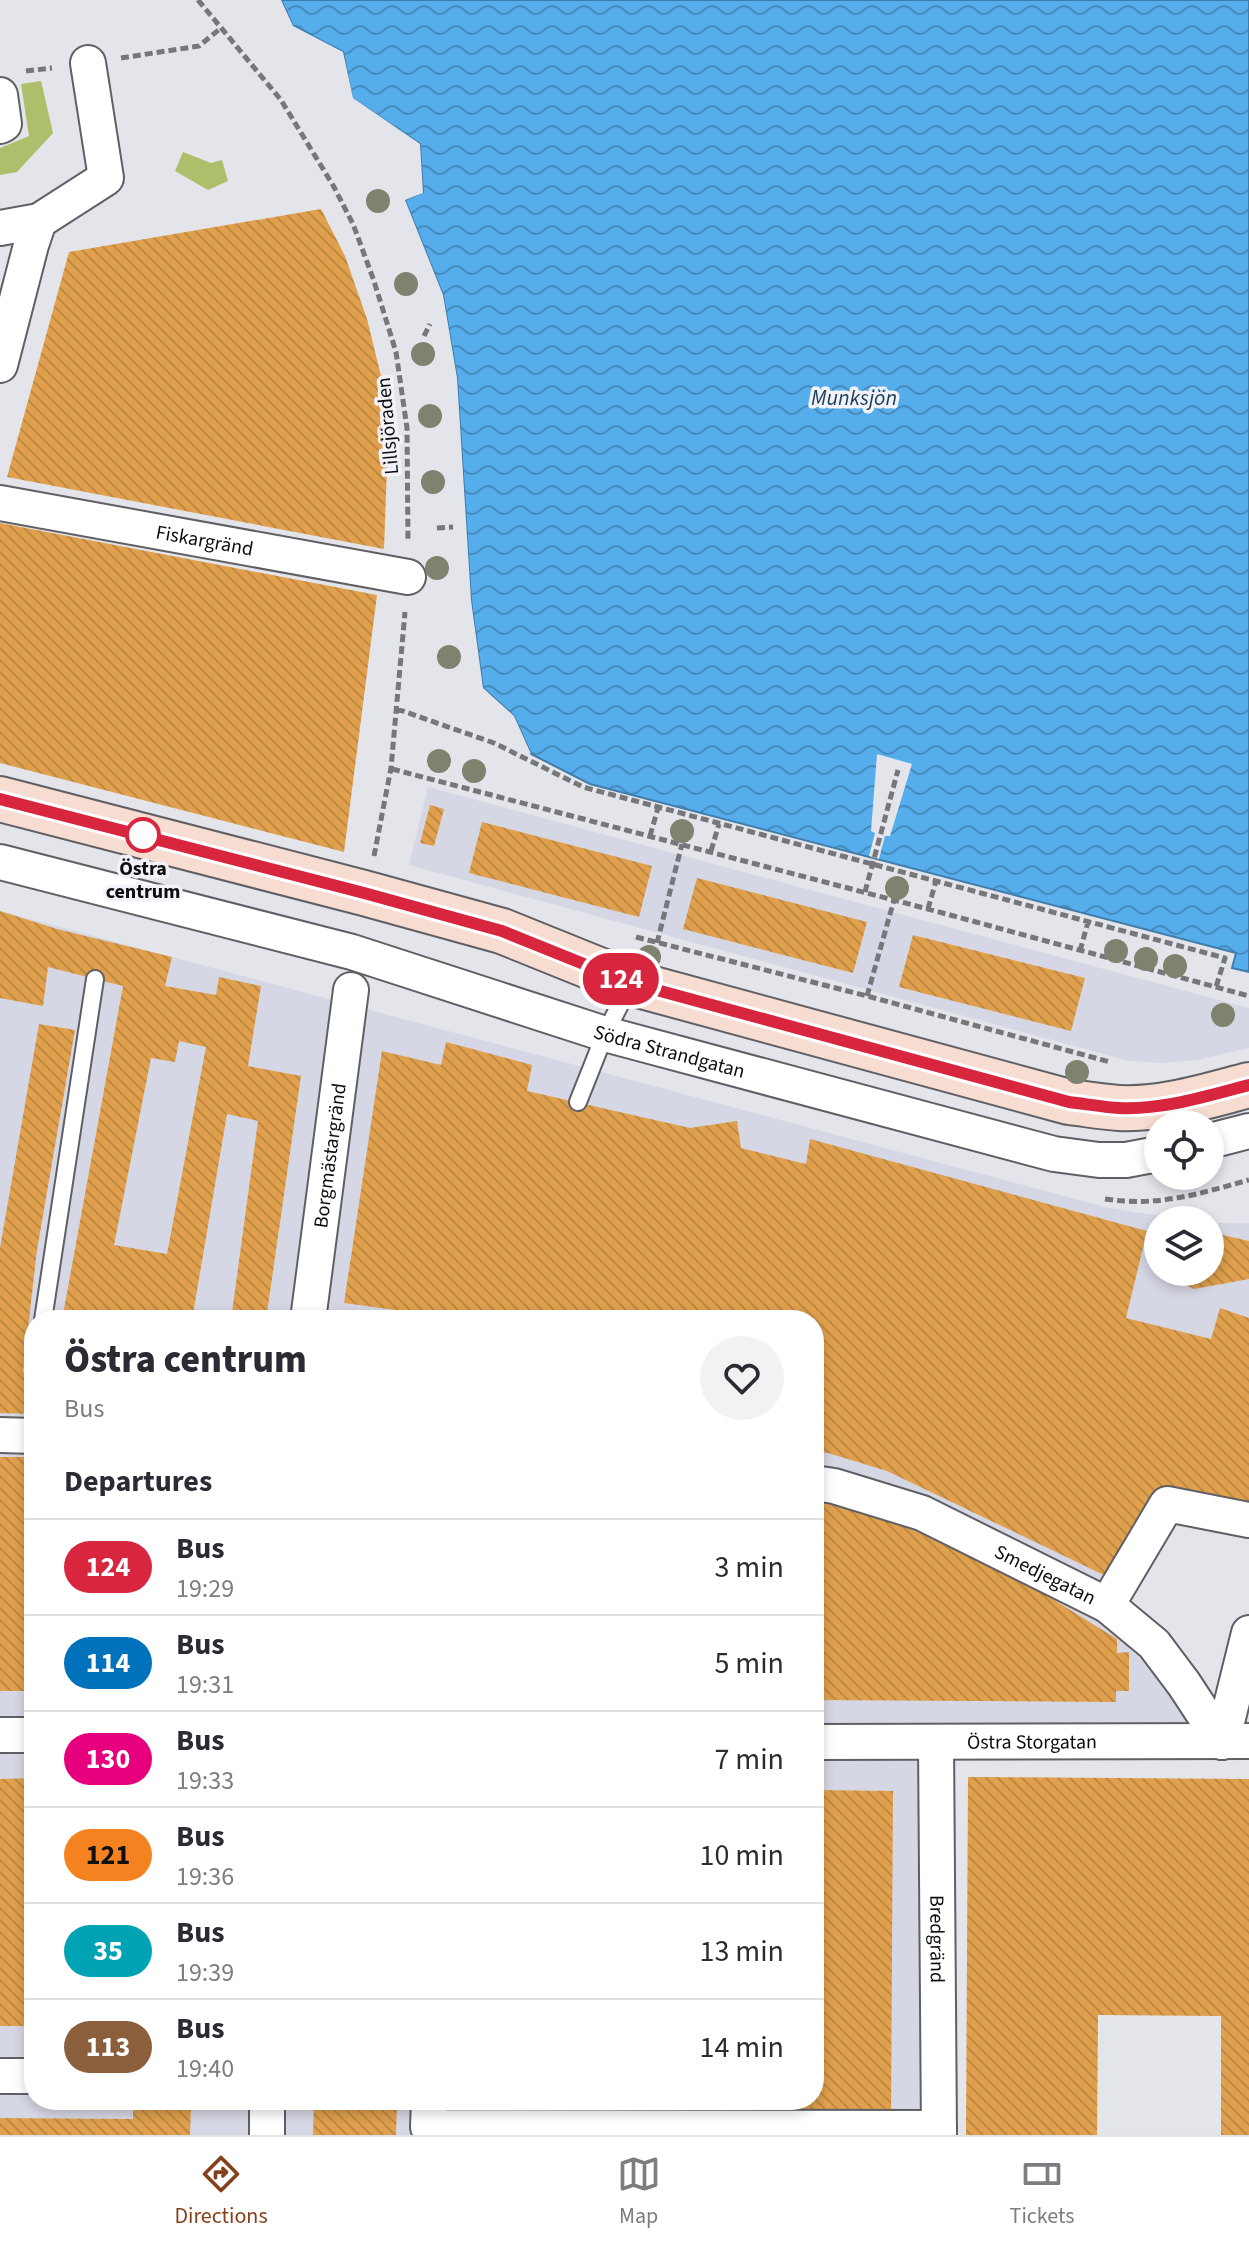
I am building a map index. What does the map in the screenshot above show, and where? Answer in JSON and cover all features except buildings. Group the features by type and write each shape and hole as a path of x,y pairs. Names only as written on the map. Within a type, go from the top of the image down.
{"street":[{"path":"0,365 35,233 106,178 88,63"},
{"path":"0,95 4,124 0,126"},
{"path":"0,228 35,233"},
{"name":"Fiskargränd","path":"0,503 408,577"},
{"path":"0,799 502,931 631,983 1069,1102 1120,1108 1156,1106 1249,1085"},
{"name":"Södra Strandgatan","path":"0,862 111,899 352,952 605,1034 1054,1154 1099,1160 1144,1157"},
{"name":"Borgmästargränd","path":"309,1310 351,990"},
{"path":"1224,1137 1249,1131"},
{"path":"0,1435 24,1436"},
{"name":"Smedjegatan","path":"824,1484 922,1513 1107,1605 1154,1644 1184,1684 1236,1742"},
{"path":"1107,1605 1167,1504 1249,1520"},
{"path":"1236,1742 1249,1633"},
{"path":"0,1735 24,1735"},
{"name":"Östra Storgatan","path":"824,1742 1236,1742"},
{"name":"Bredgränd","path":"936,1743 939,2131"},
{"path":"0,2076 24,2076"},
{"path":"267,2110 267,2135"},
{"path":"429,2110 428,2127 939,2131"}],"lane":[{"path":"45,1310 95,979"},
{"path":"578,1102 605,1034 631,983"}],"path":[{"name":"Lillsjöraden","path":"198,0 281,100 309,144 353,224 396,352 407,428 408,577 391,768 372,868"},
{"path":"424,336 430,324"},
{"path":"437,528 453,527"},
{"path":"397,709 494,743 583,787 1225,958 1216,987"},
{"path":"391,768 1249,996"},
{"path":"865,892 898,770"},
{"path":"650,836 658,808"},
{"path":"711,851 719,824"},
{"path":"657,943 682,844"},
{"path":"928,909 936,881"},
{"path":"867,996 894,900"},
{"path":"1080,951 1088,922"},
{"path":"627,935 1123,1065"}],"shaded area":[{"path":"428,787 1249,1008 1249,1048 1197,1060 1163,1063 1129,1061 409,865"},
{"path":"0,911 1109,1208 1144,1213 1144,1286 1224,1286 1224,1223 1249,1223 1249,1520 1167,1504 1107,1605 1222,1742 936,1743 919,2135 0,2135"}],"green space":[{"path":"41,81 53,133 17,172 0,175 0,148 29,136 21,84"},
{"path":"183,152 211,163 222,160 228,181 208,190 175,171"}],"water":[{"name":"Munksjön","path":"281,0 1249,0 1249,972 1232,968 1236,953 590,784 531,754 514,716 483,688 471,600 457,378 443,295 405,200 423,192 420,144 352,98 343,52 293,26"}],"pier":[{"path":"277,0 281,0 293,26 343,52 353,98 420,144 423,193 405,200 443,295 457,378 471,600 483,688 514,716 531,754 526,751 511,718 479,689 467,600 453,378 439,297 401,200 418,190 416,146 350,101 339,54 291,29"},
{"path":"877,754 912,764 890,836 885,836 879,859 869,856 875,833 871,831"}],"bus line":[{"name":"124","path":"0,799 502,931 631,983 1069,1102 1120,1108 1156,1106 1249,1085"}],"place":[{"name":"Östra centrum","path":"143,835"}]}
